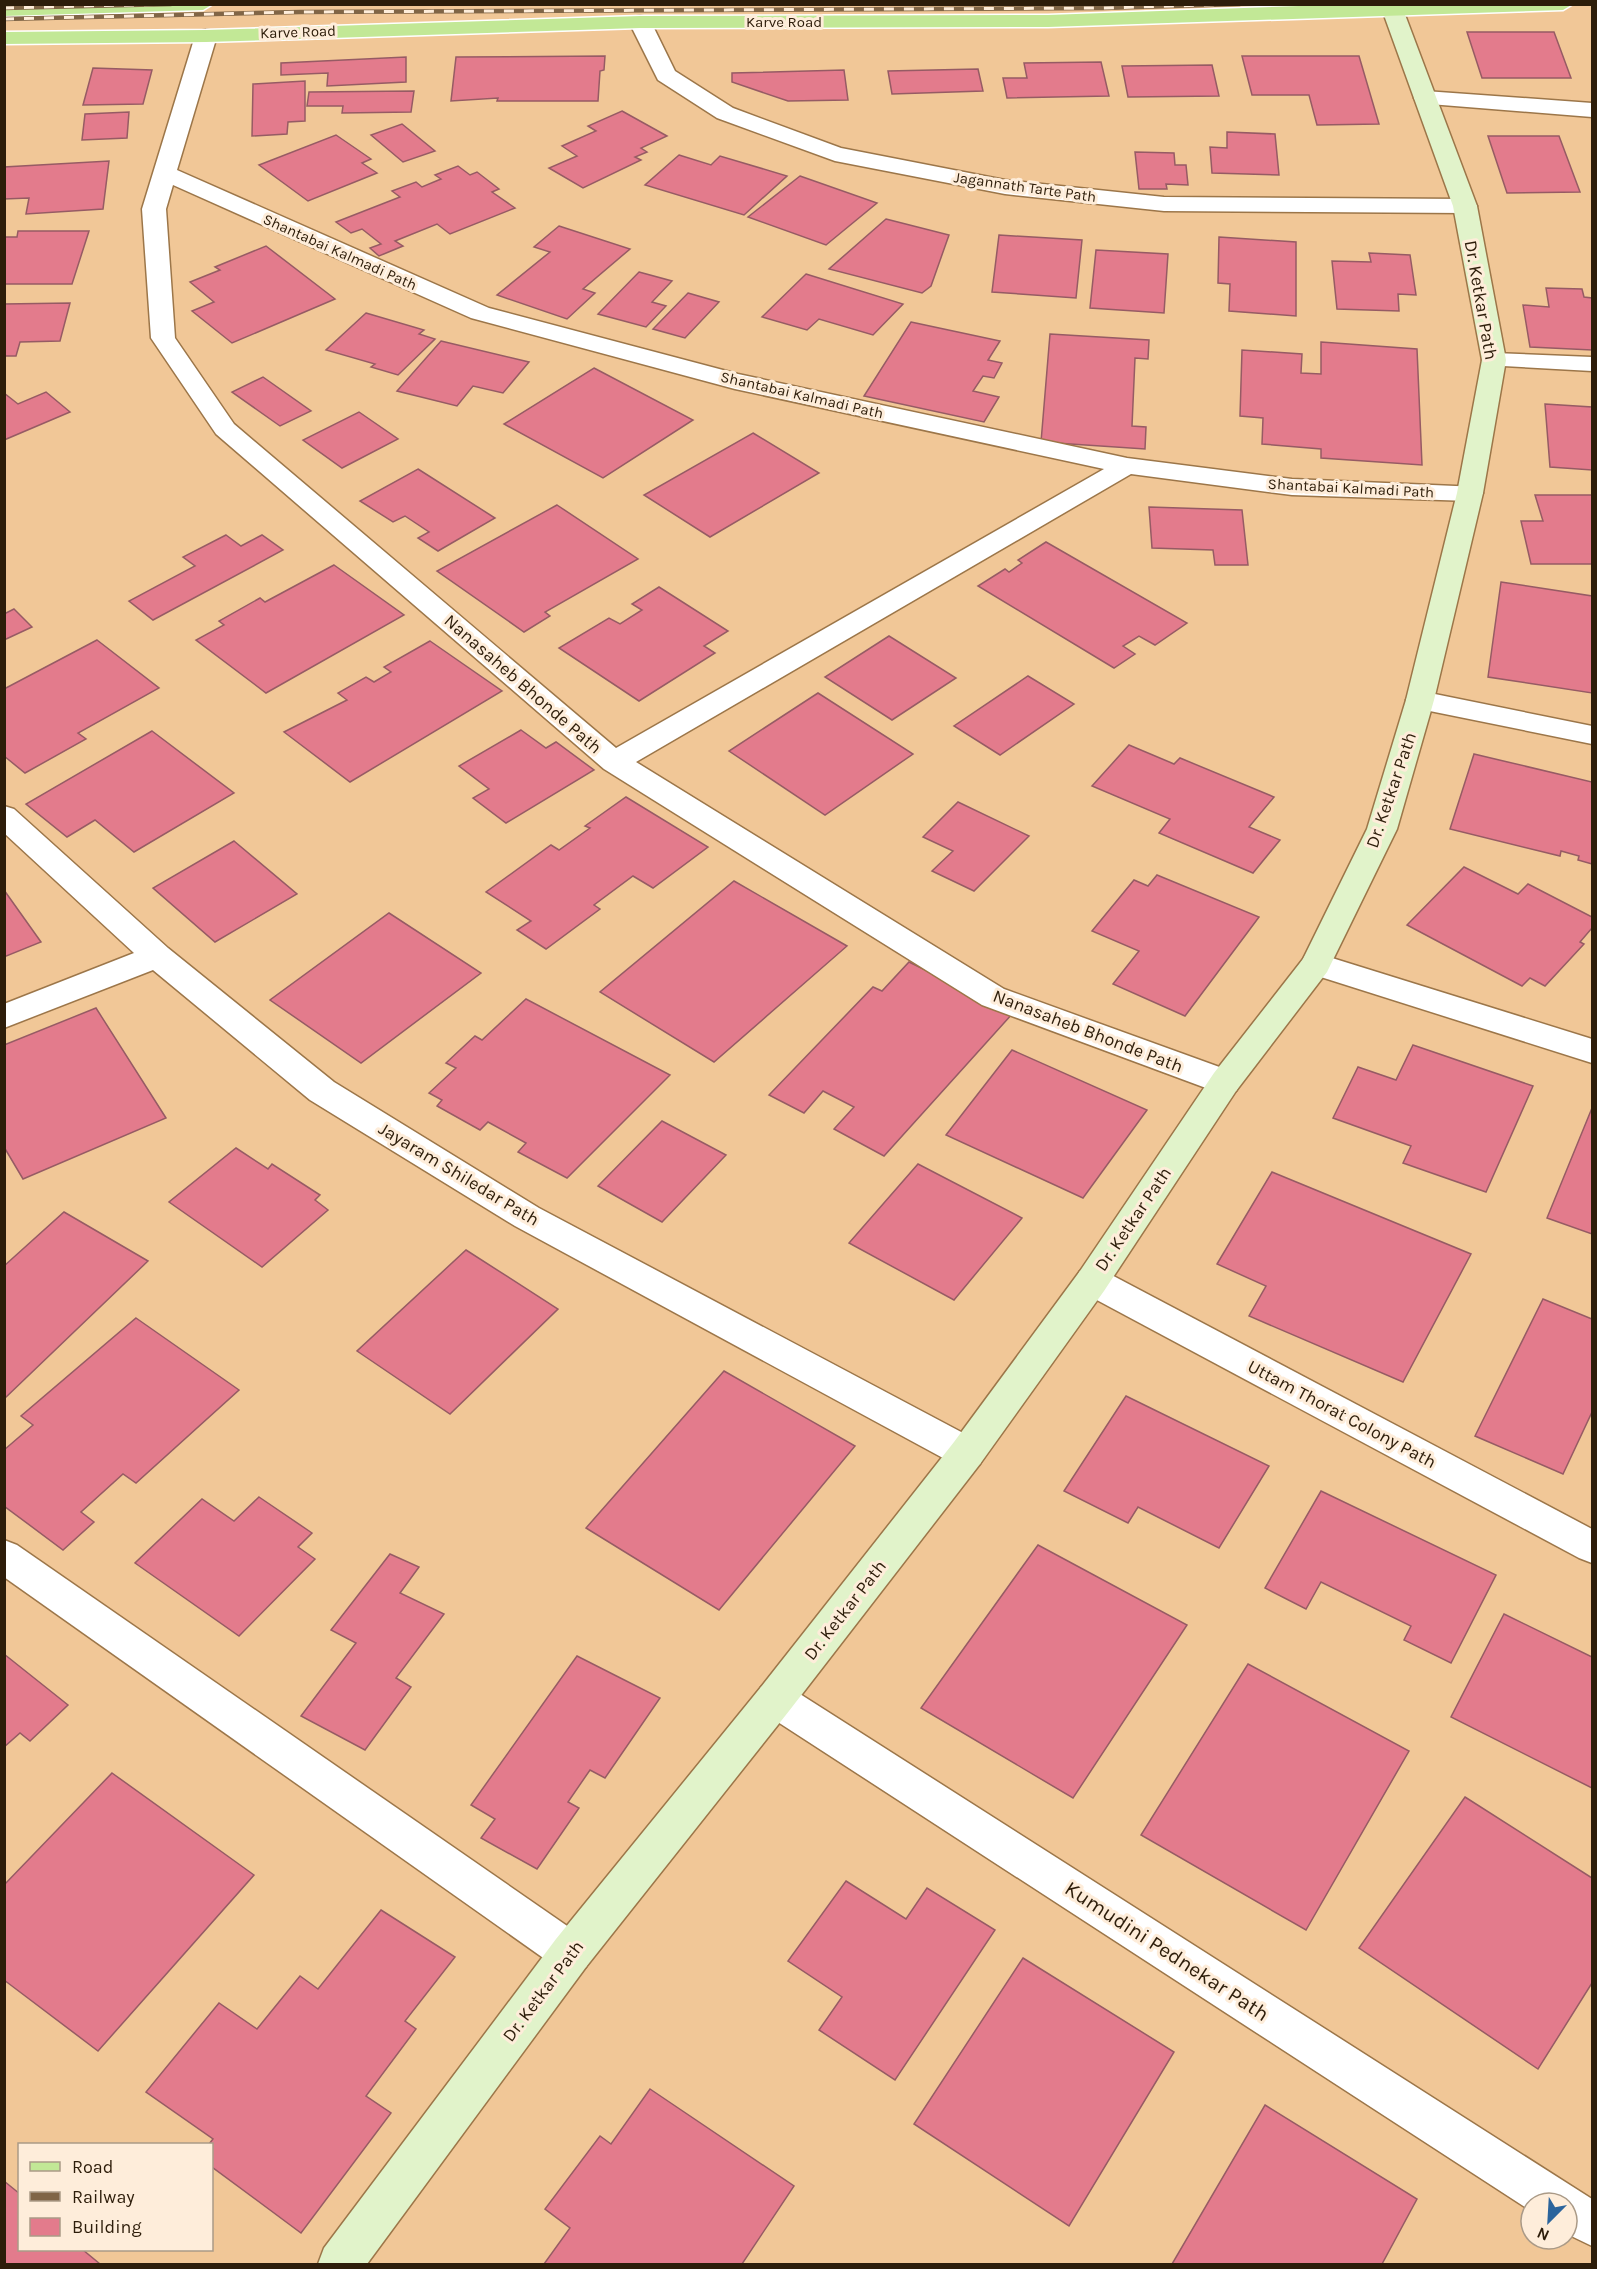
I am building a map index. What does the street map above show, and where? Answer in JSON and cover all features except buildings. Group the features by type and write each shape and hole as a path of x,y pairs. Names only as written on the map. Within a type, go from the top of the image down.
{"main road":[{"path":"4,10 32,7 203,4"},
{"name":"Karve Road","path":"4,38 206,36 640,22 1048,21 1391,7 1563,4"}],"street":[{"name":"Dr. Ketkar Path","path":"340,2265 570,1953 775,1700 968,1453 1092,1281 1225,1082 1316,964 1382,829 1420,700 1470,493 1494,360 1465,206 1391,7"},
{"name":"Jagannath Tarte Path","path":"640,22 666,75 725,113 835,154 1005,187 1164,204 1465,206"},
{"name":"Nanasaheb Bhonde Path","path":"206,36 154,209 163,338 225,429 614,762 993,997 1225,1082"},
{"path":"1425,98 1593,110"},
{"name":"Shantabai Kalmadi Path","path":"166,173 480,313 735,381 1128,466 1292,487 1470,493"},
{"path":"1494,360 1593,364"},
{"path":"614,762 1128,466"},
{"path":"1420,700 1593,735"},
{"name":"Jayaram Shiledar Path","path":"4,816 157,956 322,1090 527,1217 968,1453"},
{"path":"4,1017 157,956"},
{"path":"1316,964 1593,1050"},
{"name":"Uttam Thorat Colony Path","path":"1092,1281 1593,1547"},
{"path":"4,1556 570,1953"},
{"name":"Kumudini Pednekar Path","path":"775,1700 1540,2191"},
{"path":"1579,2215 1593,2224"}],"railway":[{"path":"4,8 171,4"},
{"path":"4,19 300,12 1103,8 1240,4"}]}
